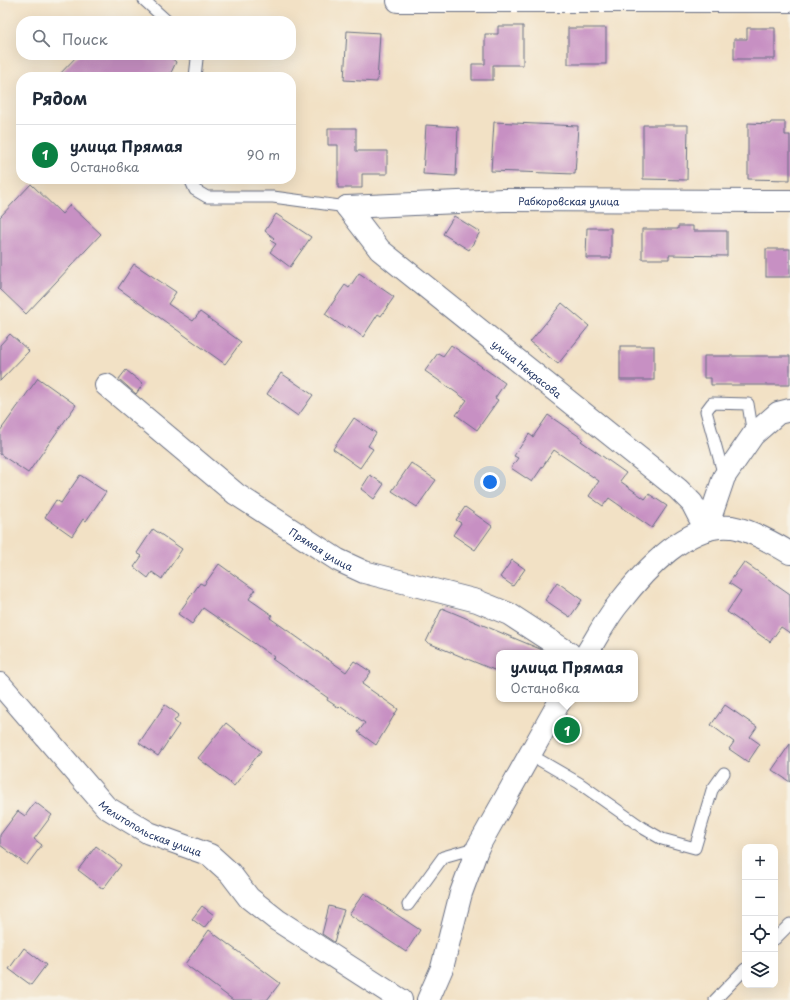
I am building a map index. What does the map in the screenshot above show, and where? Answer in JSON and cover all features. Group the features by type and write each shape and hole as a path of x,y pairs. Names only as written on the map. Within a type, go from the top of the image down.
{"street":[{"path":"398,1 790,1"},
{"name":"Рабкоровская улица","path":"347,207 503,200 790,201"},
{"name":"улица Некрасова","path":"347,207 380,250 678,489 692,503 706,530"},
{"name":"Прямая улица","path":"106,385 236,494 338,560 364,572 477,601 509,614 564,650"},
{"path":"706,530 724,477 753,435 778,413 790,410"},
{"path":"589,650 619,602 649,568 674,546 706,530 732,528 769,540 790,553"},
{"name":"Мелитопольская улица","path":"0,684 106,807 150,833 210,855 230,873 249,898 277,920 401,1000"},
{"path":"428,1000 442,968 461,894 478,847 559,702"}],"lane":[{"path":"144,0 162,16"},
{"path":"196,72 197,60"},
{"path":"192,184 195,190 207,197 273,197 347,207"},
{"path":"724,477 706,410 712,403 748,404 753,435"},
{"path":"529,754 579,783 662,839 695,848 712,790 724,773"},
{"path":"408,905 443,857 478,847"},
{"path":"778,936 790,924"},
{"path":"715,1000 742,972"}],"building":[{"path":"498,26 523,26 523,65 493,65 493,80 472,80 472,64 485,64 485,34 498,34"},
{"path":"568,28 606,28 606,64 568,64"},
{"path":"747,28 775,28 775,59 734,59 734,39 747,39"},
{"path":"347,31 380,33 377,82 344,80"},
{"path":"73,60 174,60 176,62 171,72 62,72"},
{"path":"494,122 578,126 575,174 491,171"},
{"path":"771,122 785,122 785,135 790,135 790,180 748,179 748,123 770,124"},
{"path":"426,125 458,127 456,176 423,174"},
{"path":"643,125 688,125 687,180 643,179"},
{"path":"328,128 356,128 356,151 387,151 387,174 362,174 362,188 338,188 338,145 328,145"},
{"path":"31,184 62,214 70,205 101,234 26,314 0,289 0,217"},
{"path":"276,214 311,237 290,267 270,252 276,244 271,241 274,238 265,231"},
{"path":"454,216 480,232 469,250 443,234"},
{"path":"678,226 693,226 693,231 727,231 727,256 669,255 669,259 642,259 642,229 678,229"},
{"path":"587,228 611,228 611,258 586,258"},
{"path":"766,249 790,249 790,277 766,277"},
{"path":"134,264 176,292 168,304 193,321 200,312 241,342 225,364 118,288"},
{"path":"359,273 394,297 381,316 378,314 363,337 348,326 346,329 325,314 345,285 349,288"},
{"path":"562,303 589,326 558,364 530,342"},
{"path":"10,334 29,351 0,381 0,345"},
{"path":"451,345 505,383 495,398 498,400 477,430 456,415 467,400 425,371 438,353 443,356"},
{"path":"620,346 654,346 654,380 620,380"},
{"path":"704,356 790,356 790,385 711,385 711,378 704,378"},
{"path":"126,370 143,384 136,394 119,379"},
{"path":"281,373 313,395 298,416 267,394"},
{"path":"38,378 76,405 28,473 0,454 0,431"},
{"path":"548,415 583,439 581,441 626,473 620,481 645,499 649,494 667,506 652,528 609,498 603,506 589,496 599,481 554,450 532,482 511,468 518,458 514,456 529,434 533,437"},
{"path":"354,418 376,433 368,446 373,449 360,468 333,449"},
{"path":"411,463 436,480 417,507 392,491"},
{"path":"80,475 106,492 86,521 83,519 72,536 45,517 56,500 61,503"},
{"path":"370,475 384,484 374,499 361,489"},
{"path":"465,507 492,526 475,550 453,535 461,523 456,520"},
{"path":"153,529 182,549 162,579 152,572 148,578 134,567 142,556 137,553"},
{"path":"512,560 525,569 513,586 500,577"},
{"path":"744,562 790,594 790,633 781,627 770,642 727,612 741,591 729,583"},
{"path":"219,564 255,590 249,599 272,615 270,618 346,672 354,661 371,672 362,684 398,709 376,745 358,732 365,723 341,706 339,708 327,700 328,698 272,659 274,657 203,608 192,624 178,614 200,583 204,585"},
{"path":"557,582 582,600 570,617 545,600"},
{"path":"442,608 542,650 496,650 496,671 426,642"},
{"path":"165,705 179,715 174,721 179,725 158,756 139,743"},
{"path":"725,705 757,727 750,737 760,744 748,762 729,749 734,742 711,725"},
{"path":"226,723 261,751 234,786 198,758"},
{"path":"790,744 790,782 772,770"},
{"path":"35,802 52,815 34,839 42,845 27,865 0,845 0,835 18,811 25,816"},
{"path":"96,846 121,865 103,889 78,870"},
{"path":"364,893 420,930 406,952 349,914"},
{"path":"202,906 214,915 204,928 192,919"},
{"path":"329,906 344,910 334,942 322,934"},
{"path":"209,930 280,983 267,1000 233,1000 185,964"},
{"path":"24,948 46,965 31,985 9,969"}],"place":[{"name":"улица Прямая","path":"567,730"}]}
